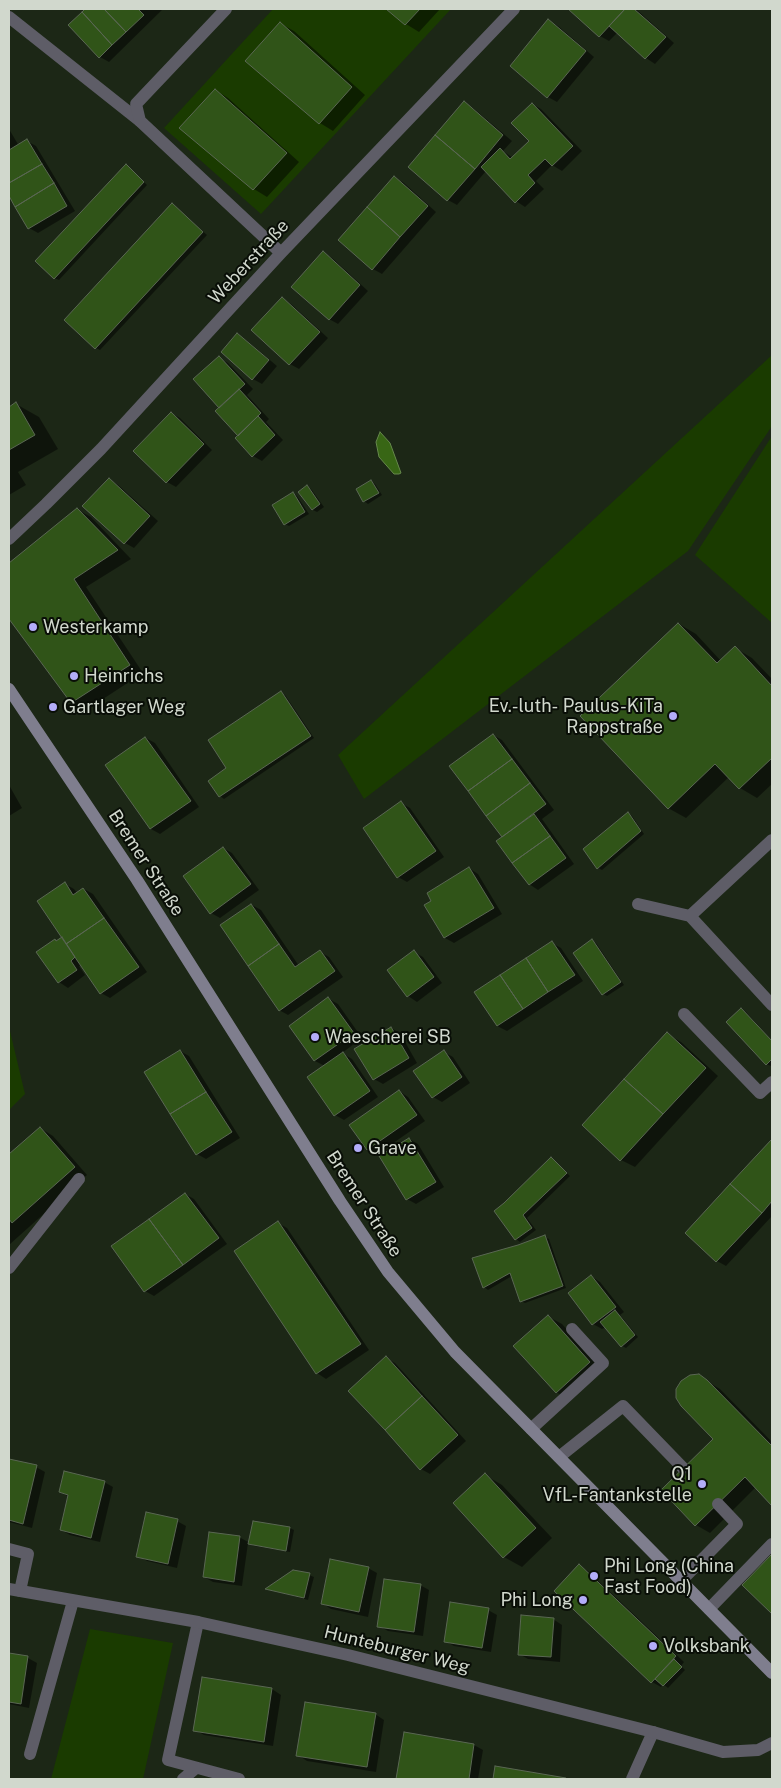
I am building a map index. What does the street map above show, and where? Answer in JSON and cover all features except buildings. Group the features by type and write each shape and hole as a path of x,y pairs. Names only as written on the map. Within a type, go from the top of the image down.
{"main road":[{"name":"Bremer Straße","path":"9,689 137,880 340,1201 382,1263 455,1352 772,1673"}],"street":[{"path":"140,121 136,104 226,9"},
{"name":"Weberstraße","path":"9,539 101,449 281,253 514,9"},
{"path":"9,17 140,121 281,253"},
{"path":"690,916 772,840"},
{"path":"638,904 690,916 772,1005"},
{"path":"684,1014 760,1093 772,1082"},
{"path":"9,1268 79,1180"},
{"path":"531,1429 602,1363 572,1329"},
{"path":"559,1457 624,1406 683,1468"},
{"path":"681,1581 737,1524 718,1504"},
{"path":"709,1609 772,1544"},
{"path":"9,1549 28,1554 15,1590"},
{"name":"Hunteburger Weg","path":"15,1590 198,1622 348,1655 653,1732 723,1752 758,1750 772,1743"},
{"path":"30,1754 73,1601"},
{"path":"198,1622 168,1760 239,1779"},
{"path":"632,1779 653,1732"},
{"path":"183,1779 196,1768"}],"shaded area":[{"path":"273,9 451,9 261,214 164,128"},
{"path":"772,355 772,426 688,551 364,799 338,755"},
{"path":"380,432 390,443 401,473 399,474 394,474 379,457 376,442"},
{"path":"772,436 772,623 695,555"},
{"path":"9,1027 25,1094 9,1110"},
{"path":"90,1629 173,1643 143,1779 51,1779"}],"place":[{"name":"Westerkamp","path":"33,627"},
{"name":"Heinrichs","path":"74,676"},
{"name":"Gartlager Weg","path":"53,707"},
{"name":"Ev.-luth- Paulus-KiTa Rappstraße","path":"673,716"},
{"name":"Waescherei SB","path":"315,1037"},
{"name":"Grave","path":"358,1148"},
{"name":"Q1 VfL-Fantankstelle","path":"702,1484"},
{"name":"Phi Long (China Fast Food)","path":"594,1576"},
{"name":"Phi Long","path":"583,1600"},
{"name":"Volksbank","path":"653,1646"}]}
